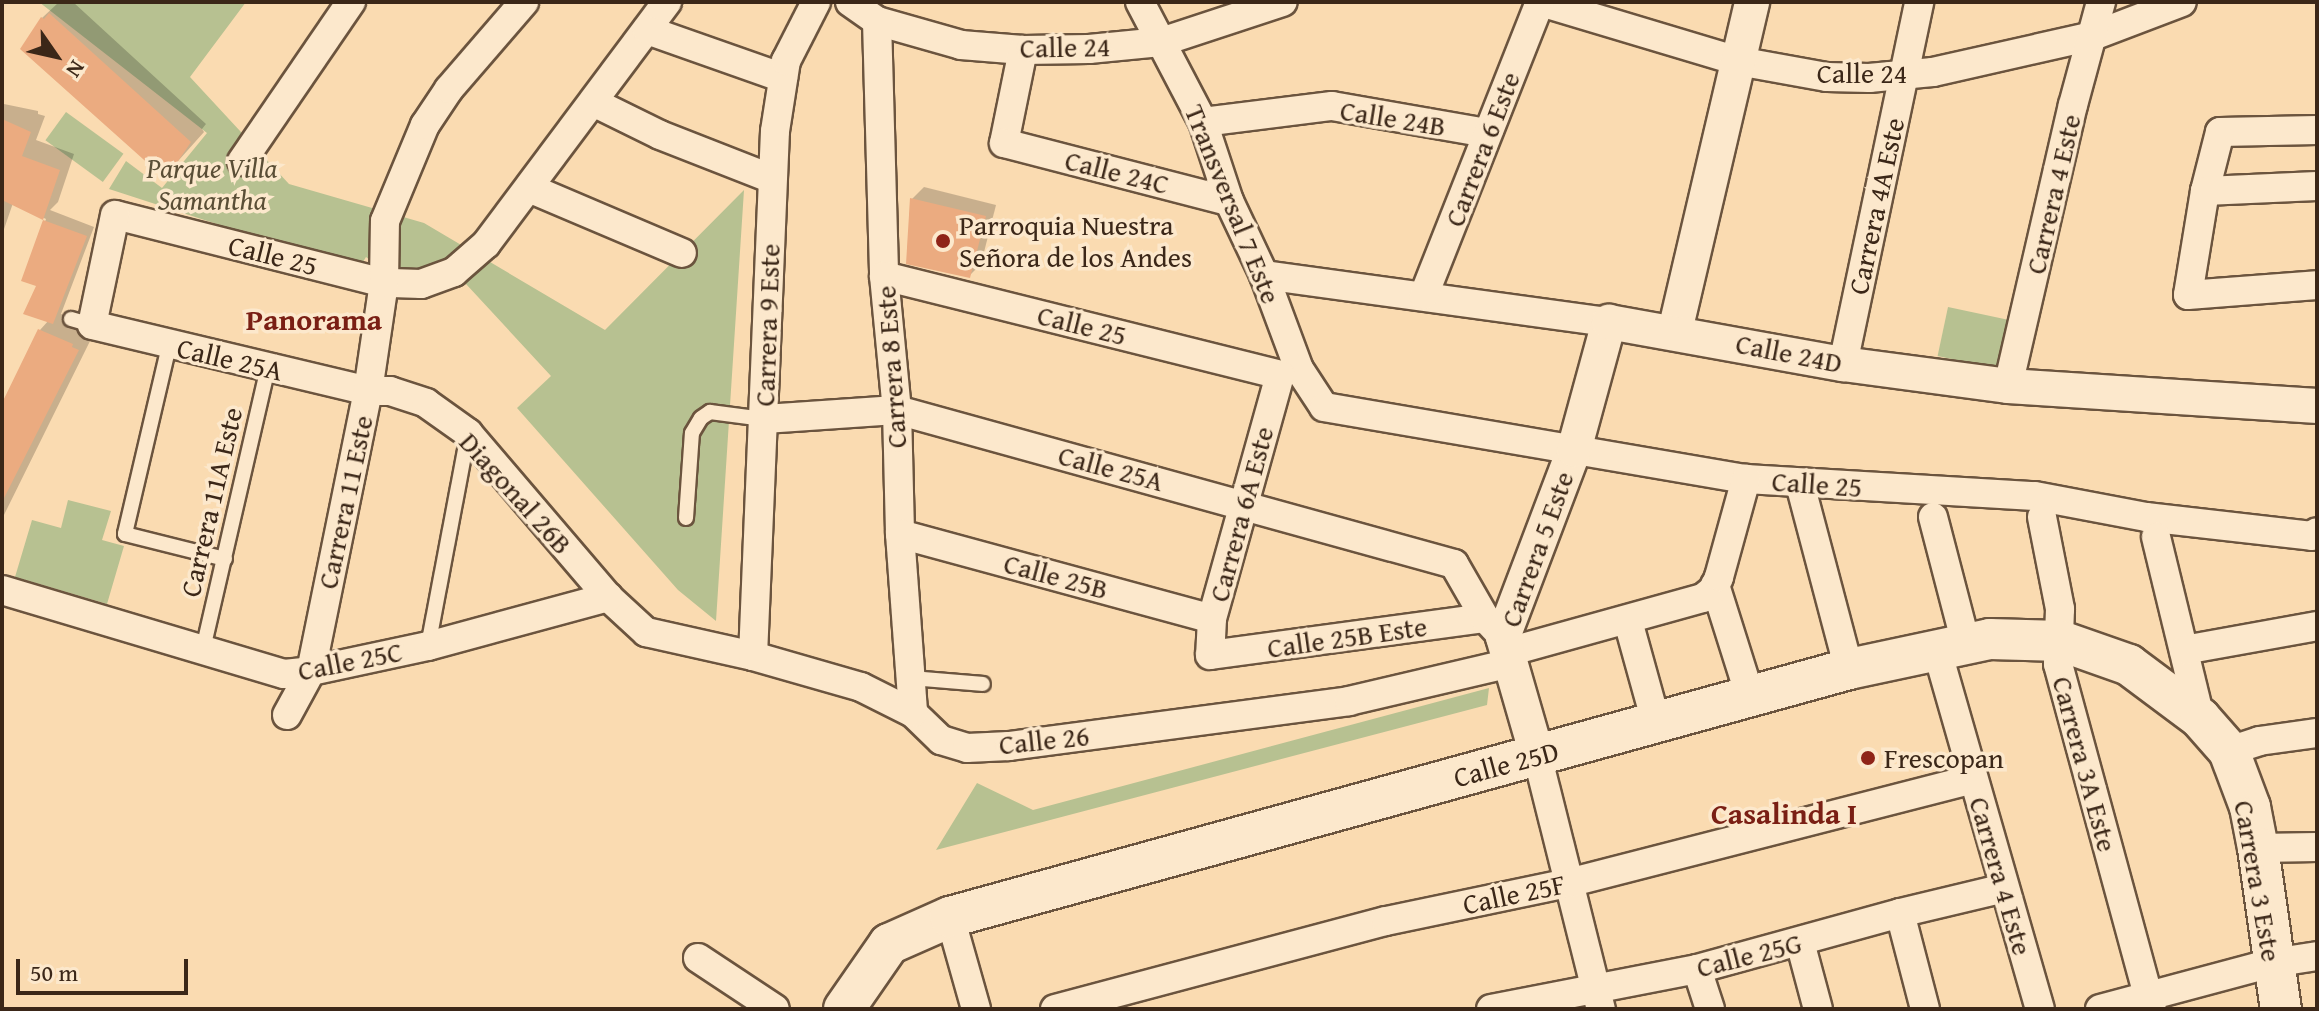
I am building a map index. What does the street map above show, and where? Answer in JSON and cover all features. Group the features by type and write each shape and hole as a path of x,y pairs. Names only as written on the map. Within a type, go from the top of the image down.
{"main road":[{"name":"Calle 25D","path":"844,1009 889,944 950,917 1849,669 1990,639 2061,641 2129,665"},
{"name":"Carrera 3 Este","path":"2129,665 2200,718 2229,751 2250,807 2281,1009"}],"street":[{"path":"242,161 351,2"},
{"name":"Carrera 11 Este","path":"287,715 311,671 368,391 384,283 385,221 425,125 449,89 524,2"},
{"name":"Calle 25","path":"82,322 115,215 384,283 421,284 454,272 486,244 595,103 667,2"},
{"name":"Carrera 9 Este","path":"753,656 772,179 786,61 816,2"},
{"name":"Calle 24","path":"850,2 877,21 961,45 1023,50 1089,49 1161,42 1283,2"},
{"name":"Transversal 7 Este","path":"1140,2 1203,122 1229,201 1264,275 1289,372 1324,407"},
{"name":"Calle 24","path":"1540,2 1738,61 1827,77 1933,72 2093,36 2182,2"},
{"name":"Carrera 6 Este","path":"1424,295 1540,2"},
{"path":"1675,331 1752,2"},
{"name":"Carrera 4A Este","path":"1843,364 1919,2"},
{"name":"Carrera 4 Este","path":"2008,386 2101,2"},
{"name":"Carrera 8 Este","path":"877,21 884,276 897,410 900,534 913,713"},
{"path":"647,30 783,78"},
{"name":"Calle 24C","path":"1023,50 1004,143 1229,201"},
{"path":"595,103 660,135 772,179"},
{"name":"Calle 24B","path":"1203,122 1332,106 1487,133"},
{"path":"2317,130 2220,132 2205,191 2188,295 2317,285"},
{"path":"2205,191 2317,186"},
{"path":"529,188 682,253"},
{"name":"Calle 24D","path":"1264,275 1675,331 1843,364 2008,386 2317,406"},
{"name":"Calle 25","path":"884,276 1289,372"},
{"name":"Calle 25A","path":"82,322 169,346 368,391"},
{"name":"Carrera 5 Este","path":"1598,998 1537,755 1502,642 1574,450 1609,322"},
{"name":"Carrera 6A Este","path":"1210,655 1212,619 1242,504 1289,372"},
{"name":"Diagonal 26B","path":"368,391 390,391 426,403 468,433 608,597"},
{"name":"Calle 25","path":"1324,407 1746,479 2035,496 2146,517 2314,534"},
{"name":"Calle 25A","path":"764,419 897,410 1454,564 1502,642"},
{"path":"1746,479 1709,591 1750,696"},
{"path":"1800,484 1849,669"},
{"name":"Carrera 4 Este","path":"1933,517 1973,779 2040,1009"},
{"name":"Carrera 3A Este","path":"2042,517 2060,609 2058,664 2151,1003"},
{"name":"Calle 25B","path":"900,534 1212,619"},
{"name":"Carrera 3 Este","path":"2156,537 2200,718"},
{"name":"Calle 25C","path":"2,590 284,674 428,646 608,597"},
{"name":"Calle 25B Este","path":"1210,655 1502,642 1628,621 1709,591"},
{"name":"Calle 26","path":"608,597 646,632 753,656 861,687 913,713 941,740 967,748 1009,746 1349,701 1502,642"},
{"path":"1628,621 1656,722"},
{"path":"2184,650 2317,626"},
{"path":"2229,751 2259,741 2317,733"},
{"name":"Calle 25F","path":"1055,1009 1386,921 1568,883 1973,779"},
{"path":"2258,848 2317,847"},
{"name":"Calle 25G","path":"1491,1009 1598,998 1900,913 2004,888"},
{"path":"1900,913 1925,1009"},
{"path":"950,917 976,1009"},
{"path":"1800,942 1818,1009"},
{"path":"2100,1009 2151,1003 2272,963 2317,956"},
{"path":"698,958 775,1009"},
{"path":"1697,969 1710,1009"}],"lane":[{"path":"169,346 125,534 225,559"},
{"name":"Carrera 11A Este","path":"203,649 268,368"},
{"path":"686,518 692,433 701,418 710,412 764,419"},
{"path":"428,646 468,433"},
{"path":"912,678 983,684"}],"green space":[{"name":"Parque Villa Samantha","path":"39,2 246,2 190,77 289,184 424,223 605,330 744,190 716,621 678,590 517,408 551,376 466,284 412,293 366,257 358,270 109,189 126,161 162,188 207,133"},
{"path":"66,112 123,154 103,182 45,140"},
{"path":"1948,307 2013,321 2002,370 1938,356"},
{"path":"68,500 111,511 102,540 124,546 107,604 15,577 32,520 61,528"},
{"path":"1489,688 1487,705 936,850 977,783 1033,810"}],"building":[{"path":"49,13 191,142 170,173 167,170 162,176 20,49 41,17 44,19"},
{"path":"2,119 31,132 22,156 60,170 43,220 4,201 2,203"},
{"name":"Parroquia Nuestra Señora de los Andes","path":"910,198 986,216 970,278 906,264"},
{"path":"43,220 87,236 53,324 23,314 36,286 21,281"},
{"path":"38,329 73,344 72,347 79,350 2,502 2,403"}],"place":[{"name":"Parroquia Nuestra Señora de los Andes","path":"943,241"},
{"name":"Frescopan","path":"1868,758"}],"district":[{"name":"Panorama","path":"314,319"},
{"name":"Casalinda I","path":"1784,813"}]}
